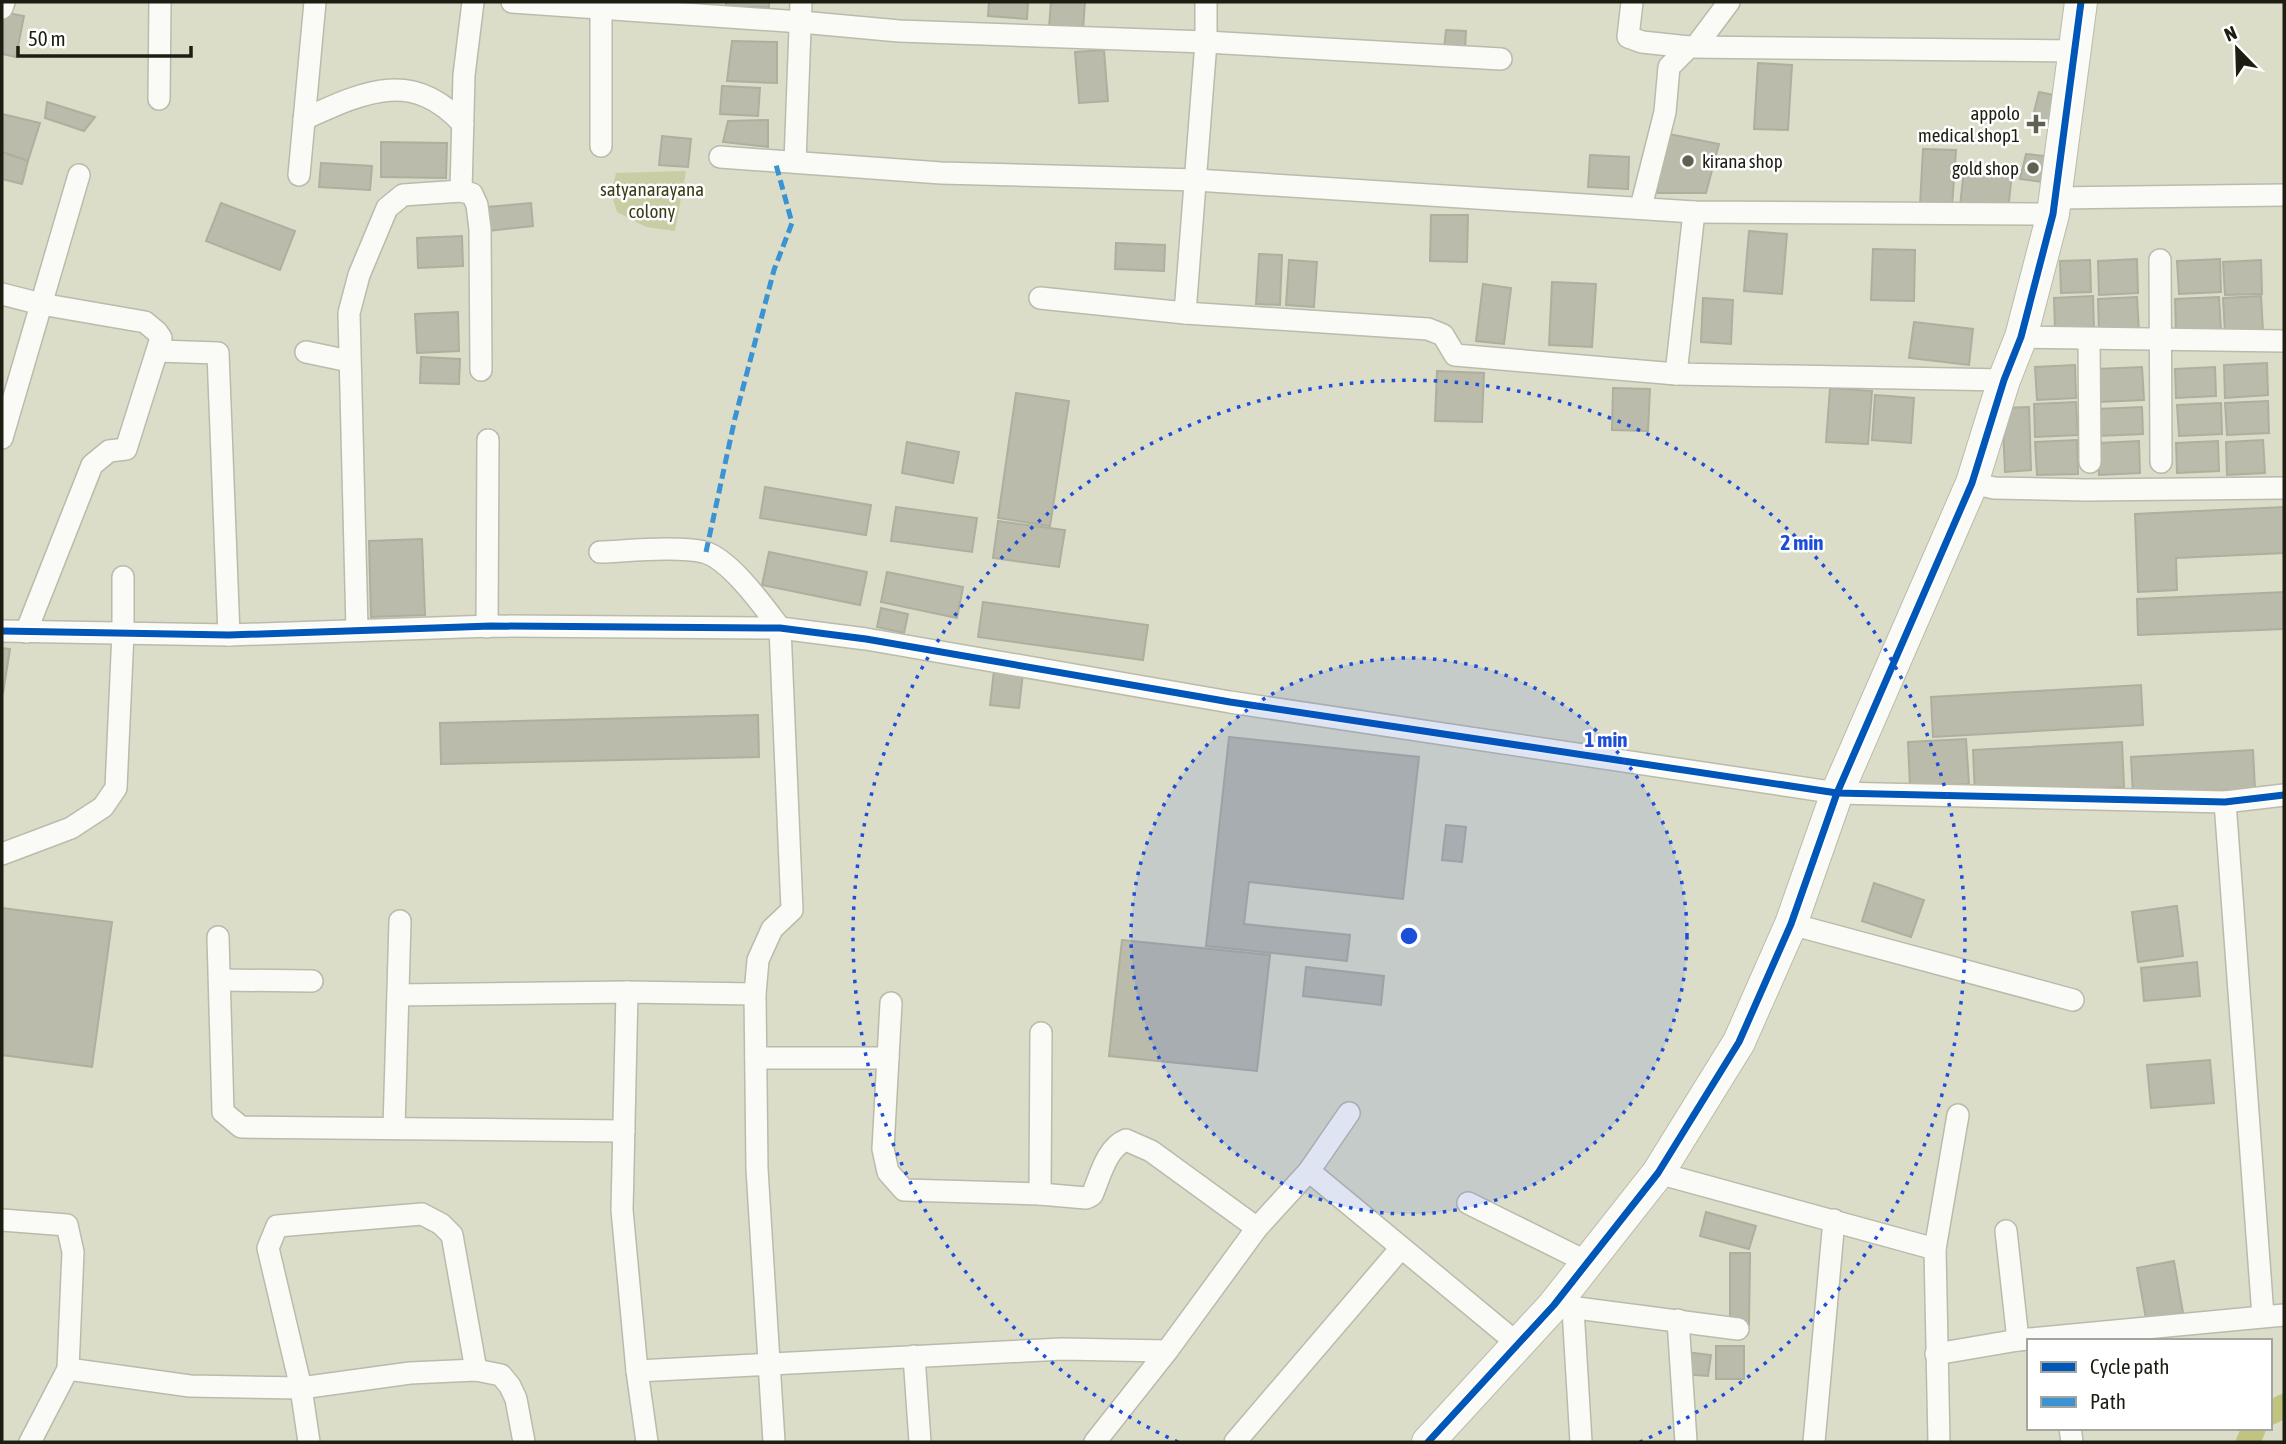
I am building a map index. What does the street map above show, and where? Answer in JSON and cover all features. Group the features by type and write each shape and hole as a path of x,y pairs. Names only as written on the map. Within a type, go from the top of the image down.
{"street":[{"path":"2,8 4,2"},
{"path":"159,99 160,2"},
{"path":"299,175 315,2"},
{"path":"461,191 464,75 473,2"},
{"path":"512,2 563,7 601,5 801,12 899,31 1206,42 1501,59"},
{"path":"1185,313 1206,42 1206,2"},
{"path":"1632,2 1628,37 1642,42 1692,46 2074,51"},
{"path":"1642,207 1665,112 1669,67 1692,46 1729,2"},
{"path":"1428,1442 1518,1344 1563,1307 1587,1262 1658,1173 1739,1042 1791,925 1838,793 1972,483 2004,380 2021,337 2054,206 2081,2"},
{"path":"601,5 601,146"},
{"path":"795,162 801,12"},
{"path":"304,119 337,104 381,90 416,91 449,109 463,124"},
{"path":"720,157 941,173 1196,180 1694,212 2054,206 2284,195"},
{"path":"2,438 79,175"},
{"path":"358,629 349,313 359,275 387,208 403,195 461,191 472,194 477,205 480,229 481,370"},
{"path":"1676,374 1694,212"},
{"path":"2160,260 2161,462"},
{"path":"2,294 41,304 145,322 161,338 127,449 108,452 92,464 26,632"},
{"path":"1040,298 1185,313 1428,329 1443,335 1455,355 1676,374 2004,380"},
{"path":"2021,337 2284,341"},
{"path":"2088,339 2090,463"},
{"path":"158,351 218,353 229,635"},
{"path":"306,352 349,360"},
{"path":"487,626 488,440"},
{"path":"1972,483 1994,488 2073,490 2284,488"},
{"path":"600,552 706,552 730,569 752,591 780,628 792,910 772,929 758,960 755,994 757,1169 767,1364 774,1442"},
{"path":"2,854 71,828 103,807 116,788 123,577"},
{"path":"2,631 229,635 487,626 780,628 866,639 1230,702 1838,793 2225,802 2284,795"},
{"path":"2057,1339 2274,1315 2225,802"},
{"path":"394,1128 400,921"},
{"path":"1791,925 2073,1000"},
{"path":"218,937 223,1112 241,1127 624,1131"},
{"path":"220,980 312,981"},
{"path":"398,995 627,992 755,994"},
{"path":"627,992 622,1210 637,1371 647,1442"},
{"path":"891,1003 883,1149 888,1172 905,1190 1040,1194 1079,1198 1093,1195 1112,1150 1118,1143 1126,1140 1151,1151 1257,1227"},
{"path":"1040,1194 1041,1033"},
{"path":"756,1058 888,1058"},
{"path":"1094,1442 1167,1351 1257,1227 1309,1171 1349,1114"},
{"path":"1939,1442 1935,1249 1958,1115"},
{"path":"1309,1171 1518,1344"},
{"path":"1658,1173 1935,1249"},
{"path":"1468,1203 1587,1262"},
{"path":"309,1442 301,1388 268,1248 278,1226 422,1214 441,1224 452,1234 476,1370"},
{"path":"2,1220 67,1225 73,1252 68,1369 30,1442"},
{"path":"1814,1442 1834,1220"},
{"path":"2006,1231 2018,1340"},
{"path":"1235,1442 1401,1248"},
{"path":"1563,1307 1738,1329"},
{"path":"1563,1307 1581,1442"},
{"path":"1678,1320 1686,1442"},
{"path":"1936,1354 2027,1340"},
{"path":"637,1371 1062,1349 1167,1351"},
{"path":"914,1356 920,1442"},
{"path":"68,1369 190,1386 301,1388 410,1373 476,1370 501,1375 510,1386 516,1399 524,1442"}],"green space":[{"name":"satyanarayana colony","path":"686,171 675,231 646,227 617,212 611,193 616,173"}],"building":[{"path":"726,2 769,2 769,7 726,7"},
{"path":"989,2 1028,2 1027,19 988,16"},
{"path":"1051,2 1085,2 1083,29 1049,27"},
{"path":"2,12 24,16 16,57 2,54"},
{"path":"1446,30 1466,31 1465,50 1444,49"},
{"path":"732,41 777,42 777,83 727,81"},
{"path":"1104,50 1108,101 1079,103 1075,52"},
{"path":"1758,63 1792,65 1788,130 1754,129"},
{"path":"722,86 760,88 758,116 720,114"},
{"path":"2039,92 2059,96 2056,125 2031,124"},
{"path":"47,102 95,117 84,131 45,118"},
{"path":"2,114 40,123 28,161 2,152"},
{"path":"768,120 768,147 723,142 728,121"},
{"name":"kirana shop","path":"1669,134 1719,144 1706,193 1657,193 1659,171"},
{"path":"662,136 691,139 688,167 659,165"},
{"path":"381,142 447,143 446,178 381,177"},
{"path":"1923,149 1956,150 1952,207 1920,205"},
{"path":"2,152 28,161 22,184 2,179"},
{"name":"gold shop","path":"2026,154 2045,156 2043,182 2020,179"},
{"path":"1590,155 1629,157 1628,189 1588,187"},
{"path":"321,163 372,166 370,190 319,187"},
{"path":"1964,169 2012,173 2008,211 1960,206"},
{"path":"221,203 295,231 280,270 206,241"},
{"path":"531,203 533,226 489,231 487,207"},
{"path":"1431,215 1468,215 1467,262 1430,261"},
{"path":"1749,231 1787,234 1782,294 1744,291"},
{"path":"462,236 463,266 418,268 417,238"},
{"path":"1116,243 1165,245 1164,271 1115,269"},
{"path":"1873,249 1915,250 1914,301 1871,300"},
{"path":"1259,254 1282,255 1280,305 1256,304"},
{"path":"2137,259 2138,293 2099,295 2098,261"},
{"path":"2220,259 2221,292 2179,294 2177,261"},
{"path":"1289,260 1317,262 1314,307 1286,305"},
{"path":"2090,260 2091,292 2061,293 2060,261"},
{"path":"2261,260 2262,294 2225,295 2223,262"},
{"path":"1552,282 1596,284 1592,347 1549,345"},
{"path":"1483,284 1511,288 1504,344 1476,341"},
{"path":"2093,296 2094,330 2055,332 2054,298"},
{"path":"2261,296 2263,331 2225,333 2223,298"},
{"path":"2137,297 2139,332 2099,333 2098,299"},
{"path":"2219,297 2221,330 2176,332 2175,299"},
{"path":"1703,298 1733,300 1731,344 1701,342"},
{"path":"458,312 459,351 417,353 415,314"},
{"path":"1914,322 1973,329 1969,365 1909,358"},
{"path":"421,357 460,359 459,384 420,383"},
{"path":"2267,363 2268,395 2225,398 2224,365"},
{"path":"2075,365 2076,398 2037,400 2035,367"},
{"path":"2142,367 2144,400 2099,402 2097,369"},
{"path":"2215,367 2216,396 2176,398 2175,369"},
{"path":"1437,371 1484,373 1482,422 1435,421"},
{"path":"1613,388 1650,389 1648,431 1612,430"},
{"path":"1830,388 1872,391 1868,444 1826,442"},
{"path":"1016,393 1069,401 1050,526 998,518"},
{"path":"1875,395 1914,398 1911,443 1872,440"},
{"path":"2268,401 2269,433 2227,435 2225,403"},
{"path":"2076,402 2078,435 2035,437 2034,404"},
{"path":"2221,403 2222,434 2179,436 2177,405"},
{"path":"2029,407 2031,470 2005,472 2002,408"},
{"path":"2142,407 2143,434 2098,436 2097,409"},
{"path":"2077,440 2078,474 2037,475 2035,442"},
{"path":"2263,440 2265,473 2227,475 2226,442"},
{"path":"2139,441 2140,473 2099,475 2098,443"},
{"path":"2218,441 2219,471 2177,473 2176,443"},
{"path":"907,442 959,452 953,483 902,473"},
{"path":"765,487 871,505 866,535 760,518"},
{"path":"896,507 977,518 972,552 891,541"},
{"path":"2284,507 2284,553 2176,558 2177,590 2138,592 2135,514"},
{"path":"998,521 1065,530 1059,567 993,558"},
{"path":"422,539 425,615 371,617 369,541"},
{"path":"769,552 867,572 860,605 762,585"},
{"path":"887,572 963,587 957,618 881,602"},
{"path":"2284,592 2284,629 2138,635 2137,599"},
{"path":"983,602 1148,625 1143,660 978,637"},
{"path":"881,608 908,614 904,633 877,627"},
{"path":"2,648 10,649 3,693 2,693"},
{"path":"994,670 1023,673 1019,708 990,705"},
{"path":"2141,685 2143,725 1933,737 1931,697"},
{"path":"758,715 759,757 441,764 440,723"},
{"path":"1229,737 1419,757 1403,899 1249,882 1244,924 1350,935 1347,961 1206,946"},
{"path":"1966,739 1969,784 1910,787 1908,742"},
{"path":"2122,742 2124,787 1975,795 1973,750"},
{"path":"2253,750 2255,789 2133,795 2131,757"},
{"path":"1446,825 1466,827 1462,862 1442,860"},
{"path":"1874,883 1924,900 1911,937 1862,921"},
{"path":"2177,906 2183,956 2138,962 2132,912"},
{"path":"2,908 112,922 92,1067 2,1055"},
{"path":"1122,940 1270,955 1257,1071 1109,1056"},
{"path":"2197,962 2200,996 2144,1001 2141,968"},
{"path":"1306,967 1384,976 1381,1005 1303,996"},
{"path":"2210,1060 2214,1103 2151,1108 2147,1065"},
{"path":"1706,1212 1756,1226 1749,1249 1700,1236"},
{"path":"1730,1253 1750,1253 1749,1325 1730,1325"},
{"path":"2174,1261 2183,1313 2146,1319 2137,1268"},
{"path":"1716,1346 1744,1346 1744,1379 1716,1379"},
{"path":"1686,1352 1711,1355 1708,1376 1683,1374"}],"waterway":[{"path":"2272,1412 2284,1406"},
{"path":"2248,1442 2253,1430"}],"marked path":[{"path":"706,552 735,418 774,270 792,223 775,161"}],"cycle path":[{"path":"1428,1442 1554,1305 1658,1173 1739,1042 1791,924 1837,793 1972,483 2004,380 2021,337 2053,214 2081,2"},
{"path":"2,631 229,635 491,626 780,628 866,639 1230,702 1837,793 2225,802 2284,795"}],"place":[{"name":"appolo medical shop1","path":"2036,124"},
{"name":"kirana shop","path":"1688,161"},
{"name":"gold shop","path":"2033,168"}]}
